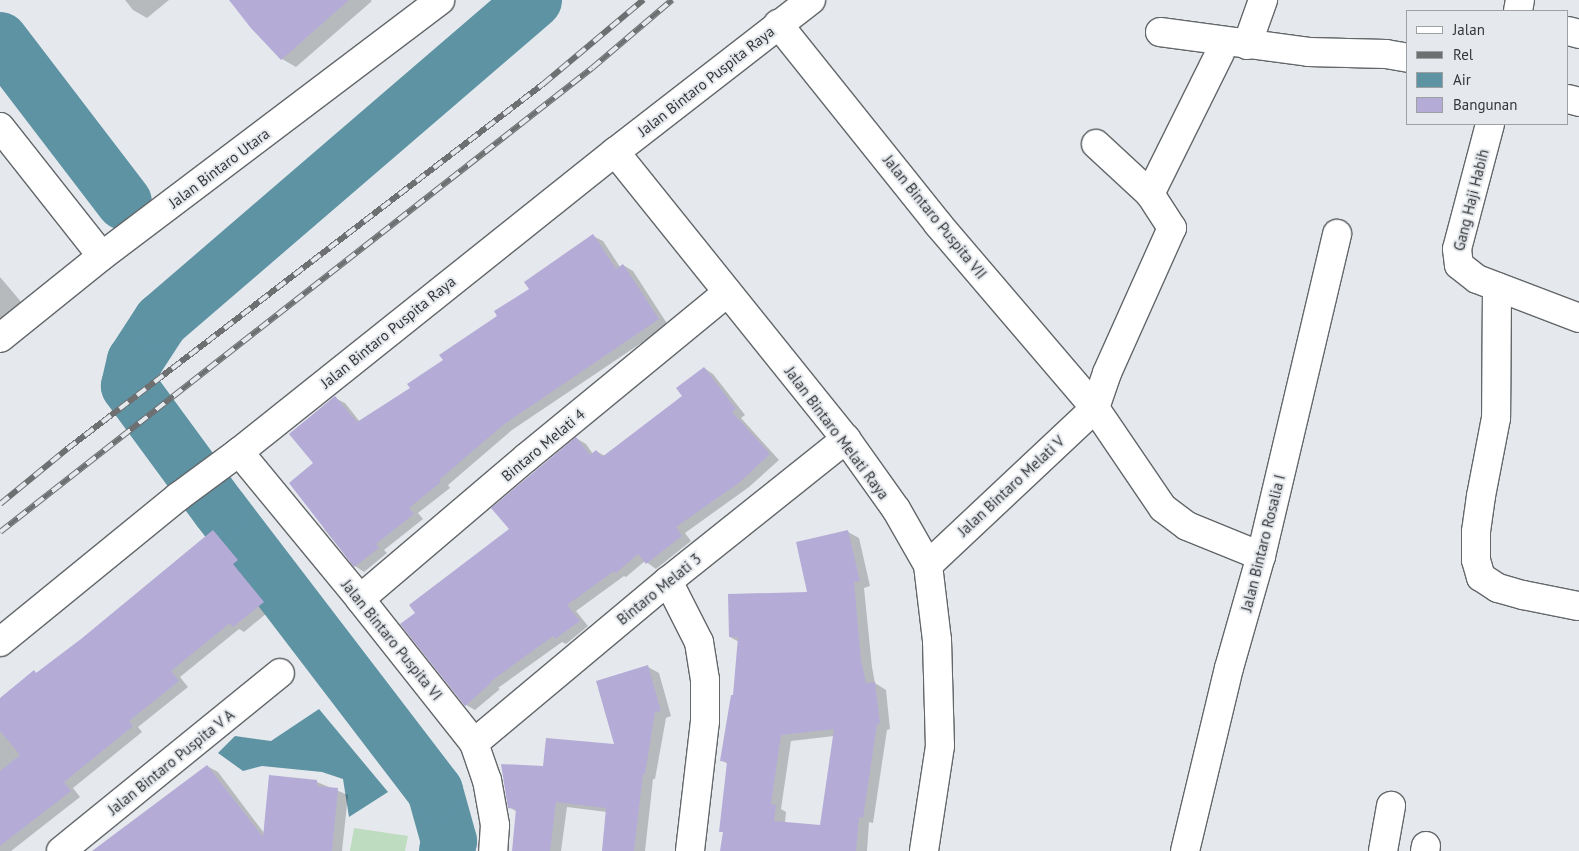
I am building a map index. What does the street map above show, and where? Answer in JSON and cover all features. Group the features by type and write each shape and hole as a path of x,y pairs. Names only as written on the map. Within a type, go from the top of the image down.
{"street":[{"name":"Jalan Bintaro Puspita Raya","path":"0,642 178,497 229,459 615,152 811,0"},
{"path":"1247,45 1263,0"},
{"name":"Jalan Bintaro Utara","path":"0,338 102,256 431,4"},
{"name":"Jalan Bintaro Puspita VII","path":"778,24 938,224 1095,408 1163,508 1187,526 1261,556"},
{"path":"1160,32 1309,52 1386,54 1406,58"},
{"path":"1150,194 1220,53"},
{"name":"Gang Haji Habih","path":"1490,125 1457,249 1457,260 1466,272 1477,280 1579,318"},
{"path":"0,127 102,256"},
{"path":"1095,408 1107,373 1172,228 1150,194 1096,144"},
{"name":"Jalan Bintaro Melati Raya","path":"615,152 846,439 896,509 928,565 937,640 940,746 924,851"},
{"name":"Jalan Bintaro Rosalia I","path":"1185,851 1230,668 1261,556 1337,234"},
{"path":"1497,287 1496,418 1476,532 1476,560 1481,576 1498,588 1578,606"},
{"name":"Bintaro Melati 4","path":"360,599 527,457 727,293"},
{"name":"Jalan Bintaro Melati V","path":"928,565 1095,408"},
{"name":"Bintaro Melati 3","path":"474,742 668,580 846,439"},
{"name":"Jalan Bintaro Puspita VI","path":"229,459 360,599 474,742 487,780 495,825 493,851"},
{"path":"668,580 699,642 705,680 705,721 690,851"},
{"name":"Jalan Bintaro Puspita V A","path":"61,851 280,673"},
{"path":"1382,851 1391,806"}],"green space":[{"path":"354,828 408,836 405,851 350,851"}],"water":[{"path":"319,709 388,792 349,817 343,779 322,772 262,766 243,771 218,753 235,736 271,741"}],"building":[{"path":"229,0 349,0 281,60 250,27"},
{"path":"593,234 616,269 623,264 659,319 503,425 439,480 441,482 409,508 414,514 376,544 379,548 354,567 289,483 313,463 289,434 335,396 357,422 410,388 407,384 443,360 439,355 497,316 494,311 529,289 524,282"},
{"path":"704,367 736,409 732,412 770,454 740,482 676,527 682,536 646,564 638,554 616,573 614,571 567,605 580,621 555,639 553,636 490,682 465,706 400,624 415,613 409,605 509,529 491,508 576,437 590,455 596,450 602,457 682,396 676,388"},
{"path":"213,530 238,560 233,564 264,602 233,627 230,623 171,671 179,681 129,721 133,726 64,782 71,791 0,846 0,771 20,755 0,731 0,698 34,670 36,673 81,639"},
{"path":"848,530 860,581 854,582 861,660 866,683 875,682 880,724 877,724 863,818 859,817 856,851 720,851 723,832 719,832 727,762 720,761 731,695 733,695 738,637 729,637 728,594 807,592 796,542","holes":["834,729 820,825 774,821 776,805 771,804 781,735"]},
{"path":"648,665 661,711 655,712 645,774 643,774 634,851 602,851 606,808 556,802 550,851 512,851 516,809 508,808 501,764 543,766 546,738 614,744 596,681"},
{"path":"207,765 263,837 269,775 317,780 317,786 338,788 332,851 92,851"}],"waterway":[{"path":"447,851 449,841 435,791 220,510 129,386 135,361 161,321 534,0"},
{"path":"0,40 124,202"}],"railway":[{"path":"0,504 67,449 543,84 643,0"},
{"path":"0,532 592,68 672,0"}]}
